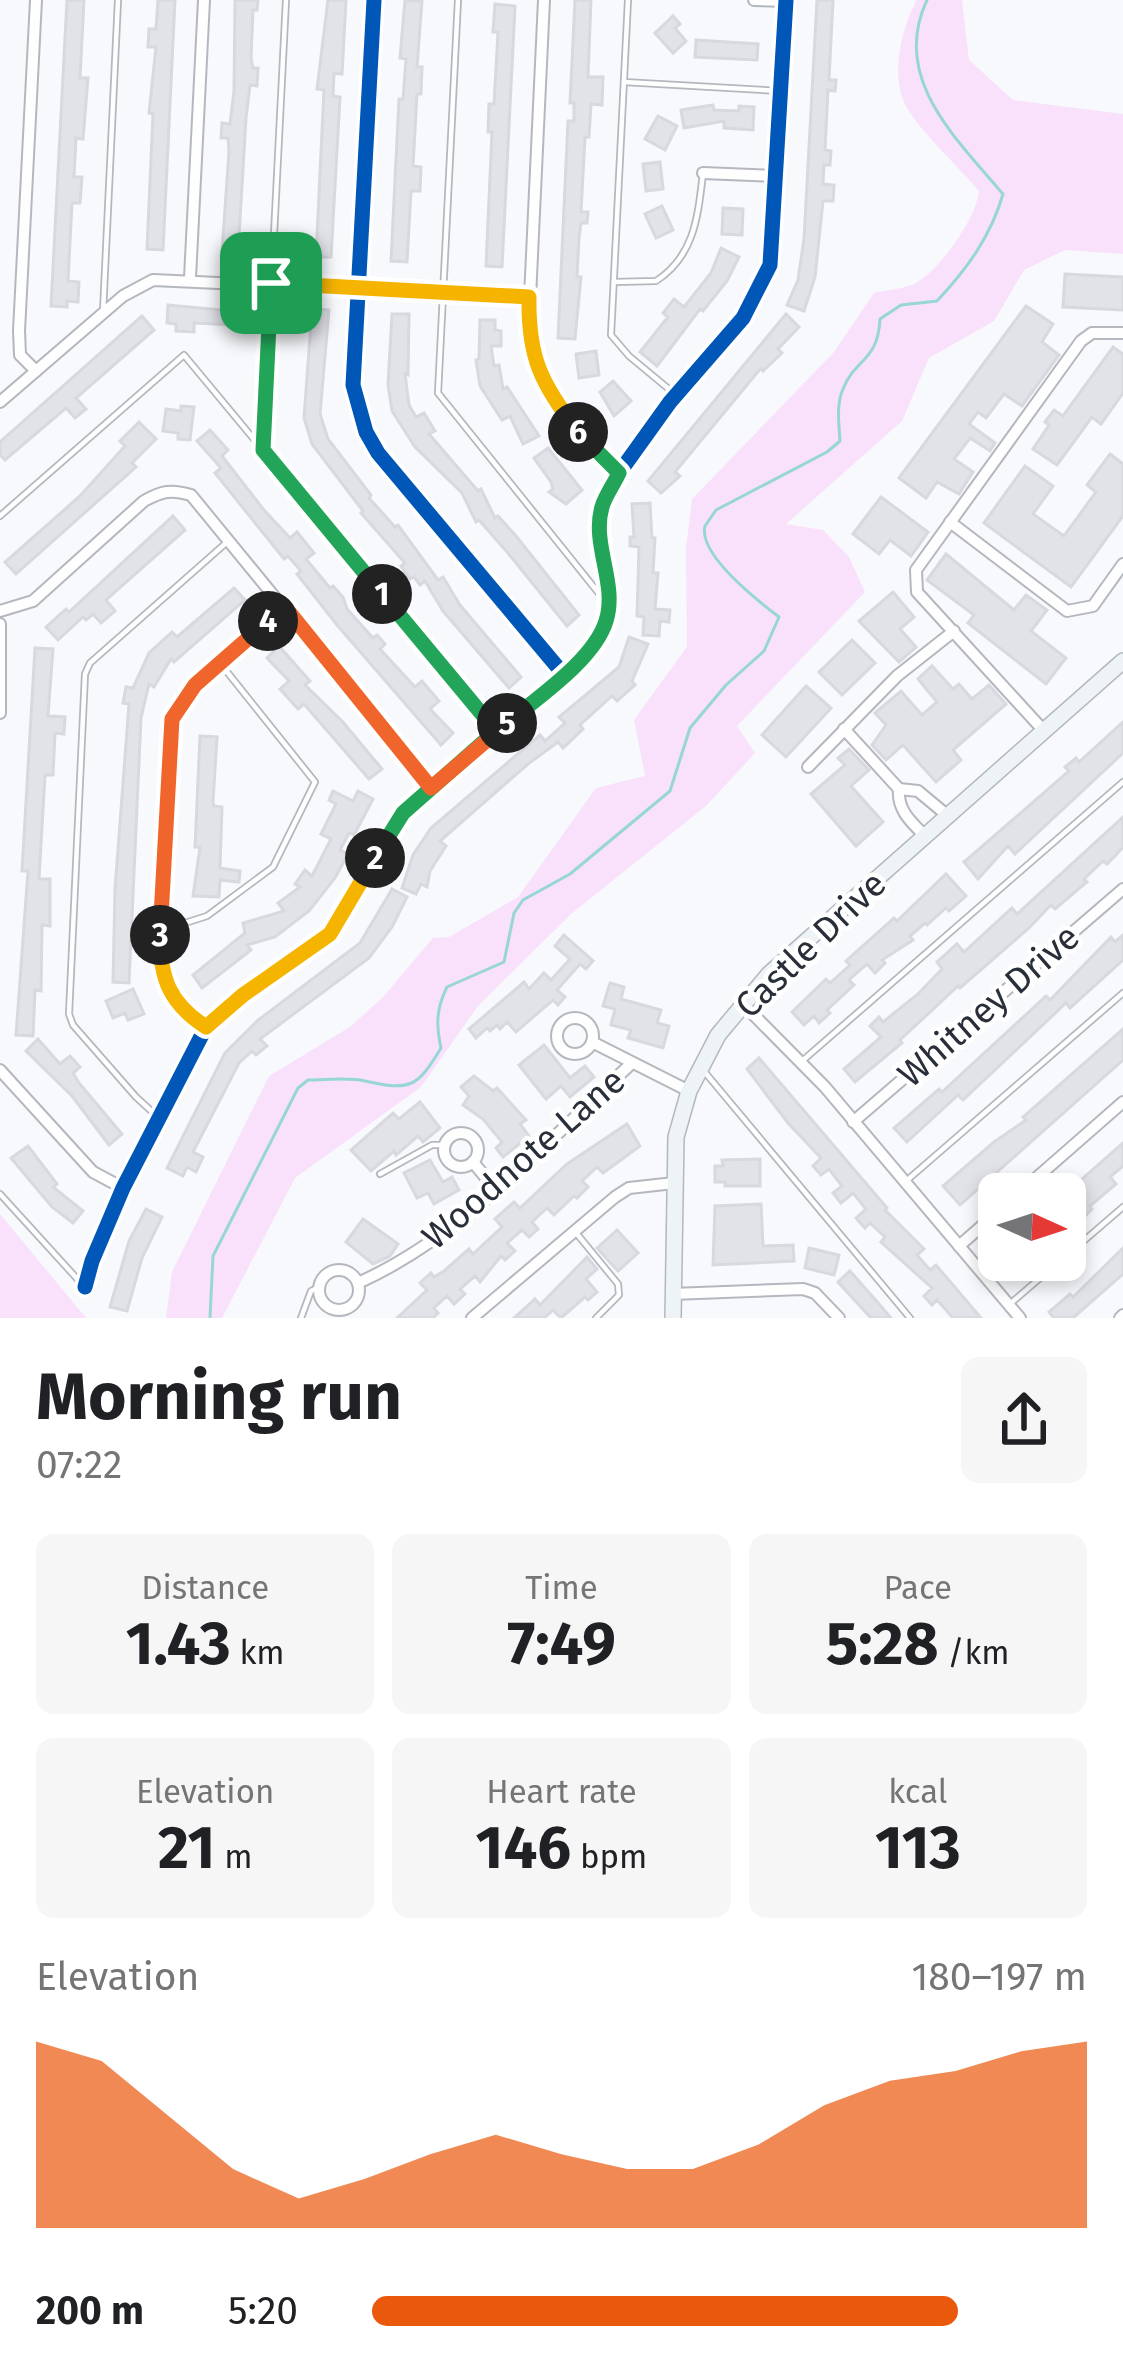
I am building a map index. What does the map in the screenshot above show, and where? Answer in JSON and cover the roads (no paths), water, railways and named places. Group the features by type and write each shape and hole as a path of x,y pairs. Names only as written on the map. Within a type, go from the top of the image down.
{"main road":[{"name":"Castle Drive","path":"673,1318 676,1136 700,1066 742,1004 769,974 1123,661"}],"street":[{"path":"36,0 19,331 20,355 36,370"},
{"path":"190,278 204,0"},
{"path":"374,0 353,385 366,432 378,453 565,676"},
{"path":"544,0 528,340 547,390 583,437 619,473"},
{"path":"85,1287 123,1188 206,1027 330,934 403,813 565,676 607,621 599,532 602,507 619,473 676,395 743,318 767,274 786,0 754,0"},
{"path":"704,173 777,176"},
{"path":"0,403 123,296 153,280 190,278 529,297"},
{"path":"1044,731 916,592 916,570 1081,340 1091,334 1123,333"},
{"path":"0,611 33,601 144,501 162,491 191,495 431,788"},
{"path":"950,523 1067,611 1093,606 1123,564"},
{"path":"206,1027 172,999 160,969 172,719 195,685 285,607"},
{"path":"0,624 0,713"},
{"path":"808,767 897,676 954,631"},
{"path":"844,729 898,789 898,801 925,836"},
{"path":"898,789 918,791 948,816"},
{"name":"Whitney Drive","path":"853,1122 1123,889"},
{"path":"742,1004 801,1062 1020,1318"},
{"path":"592,1042 632,1063"},
{"name":"Woodnote Lane","path":"358,1283 393,1267 461,1220 632,1063 689,1091"},
{"path":"0,1070 93,1172 123,1188"},
{"path":"1042,1173 1123,1102"},
{"path":"456,1134 472,1137 478,1152 473,1162 452,1165 445,1156 445,1145 456,1134"},
{"path":"473,1162 495,1189"},
{"path":"472,1318 629,1188 674,1184"},
{"path":"959,1246 978,1229"},
{"name":"Woodnote Lane","path":"338,1270 350,1273 358,1283 355,1303 343,1310 324,1304 319,1287 326,1275 338,1270"},
{"path":"673,1294 803,1289 815,1293 839,1318"}],"lane":[{"path":"103,313 118,0"},
{"path":"263,450 286,0"},
{"path":"458,0 438,393 607,602"},
{"path":"628,0 611,335 676,395"},
{"path":"624,82 782,91"},
{"path":"614,281 656,281 676,263 695,229 704,173"},
{"path":"0,516 184,355 496,731"},
{"path":"159,1118 136,1097 69,1014 85,674 90,663 230,540"},
{"path":"160,931 207,916 273,867 315,782 220,663"},
{"path":"801,1062 1123,782"},
{"path":"905,1183 1123,993"},
{"path":"700,1066 910,1318"},
{"path":"380,1174 432,1145 445,1145"},
{"path":"0,1194 85,1287"},
{"path":"1086,1238 1123,1207"},
{"path":"575,1231 619,1284 620,1295 596,1318"},
{"path":"1009,1305 1037,1281"},
{"path":"302,1318 311,1292 319,1287"}],"waterway":[{"path":"210,1318 213,1256 298,1088 308,1080 351,1079 402,1086 418,1079 441,1048 438,1017 447,987 504,962 514,913 523,900 570,874 670,791 690,728 726,685 764,651 779,617 720,563 705,538 705,526 716,510 840,441 841,395 871,352 880,319 901,305 937,301 977,251 1003,194 949,129 922,81 918,28 927,0"}]}
